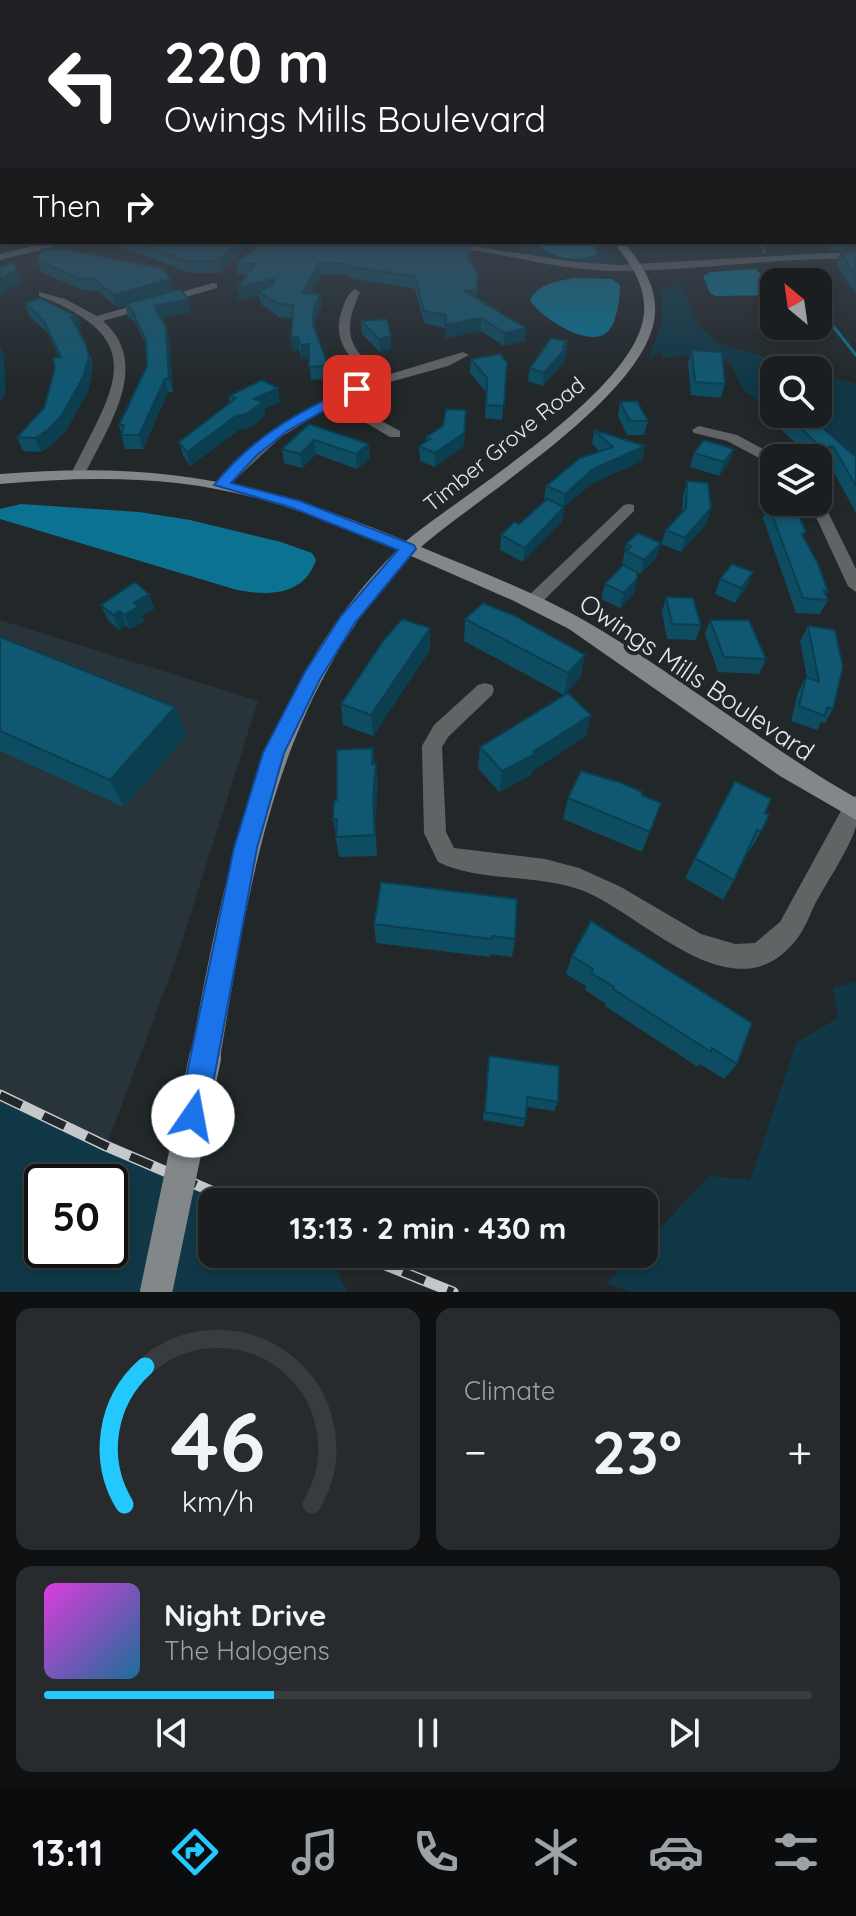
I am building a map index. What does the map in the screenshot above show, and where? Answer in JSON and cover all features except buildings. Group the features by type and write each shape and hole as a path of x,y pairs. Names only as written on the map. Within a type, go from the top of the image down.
{"main road":[{"name":"Timber Grove Road","path":"156,1292 245,848 274,753 312,677 348,620 408,549 575,418 617,379 648,326 649,295 635,263"},
{"name":"Owings Mills Boulevard","path":"0,479 78,474 147,476 221,485 295,504 533,601 620,652 768,758 856,808"}],"street":[{"path":"558,263 638,267 693,263"},
{"path":"97,319 213,286"},
{"path":"355,292 343,318 343,336 357,360 382,380"},
{"path":"43,294 97,319 122,357 121,382 78,474"},
{"path":"221,485 263,443 333,399 382,380 449,363 463,355"},
{"path":"333,399 395,434"},
{"path":"699,430 732,438 760,453"},
{"path":"533,601 629,508"},
{"path":"823,516 856,586"},
{"path":"485,690 441,731 432,746 435,833 446,855 457,860 531,868 596,885 696,944 718,953 757,955 773,947 789,930 856,808"}],"shaded area":[{"path":"680,282 698,324 718,343 761,356 760,401 744,392 731,364 712,353 663,358 660,352 648,360 661,326 661,293"},
{"path":"832,377 856,384 856,466 832,449 832,444 825,444 803,428 832,428"},
{"path":"0,620 258,701 177,957 106,1147 0,1096"},
{"path":"856,982 856,1292 633,1292 606,1283 620,1268 658,1268 658,1230 710,1176 750,1180 797,1042 838,1018 833,988"},
{"path":"0,1096 198,1189 198,1268 335,1268 347,1292 0,1292"}],"water":[{"path":"755,269 760,273 760,295 716,296 710,293 703,276 711,272"},
{"path":"574,278 612,279 620,285 615,318 610,329 598,337 577,334 565,328 543,314 530,300 543,287"},
{"path":"21,504 139,512 190,520 281,542 312,553 316,560 303,581 284,591 261,593 237,590 0,519 0,509"}],"waterway":[{"path":"832,325 856,355"}],"railway":[{"path":"0,1095 106,1146 204,1188"},
{"path":"393,1268 453,1292"}],"route":[{"path":"193,1116 245,848 274,753 312,677 348,620 408,549 295,504 221,485 252,452 282,429 314,409 357,389"}]}
